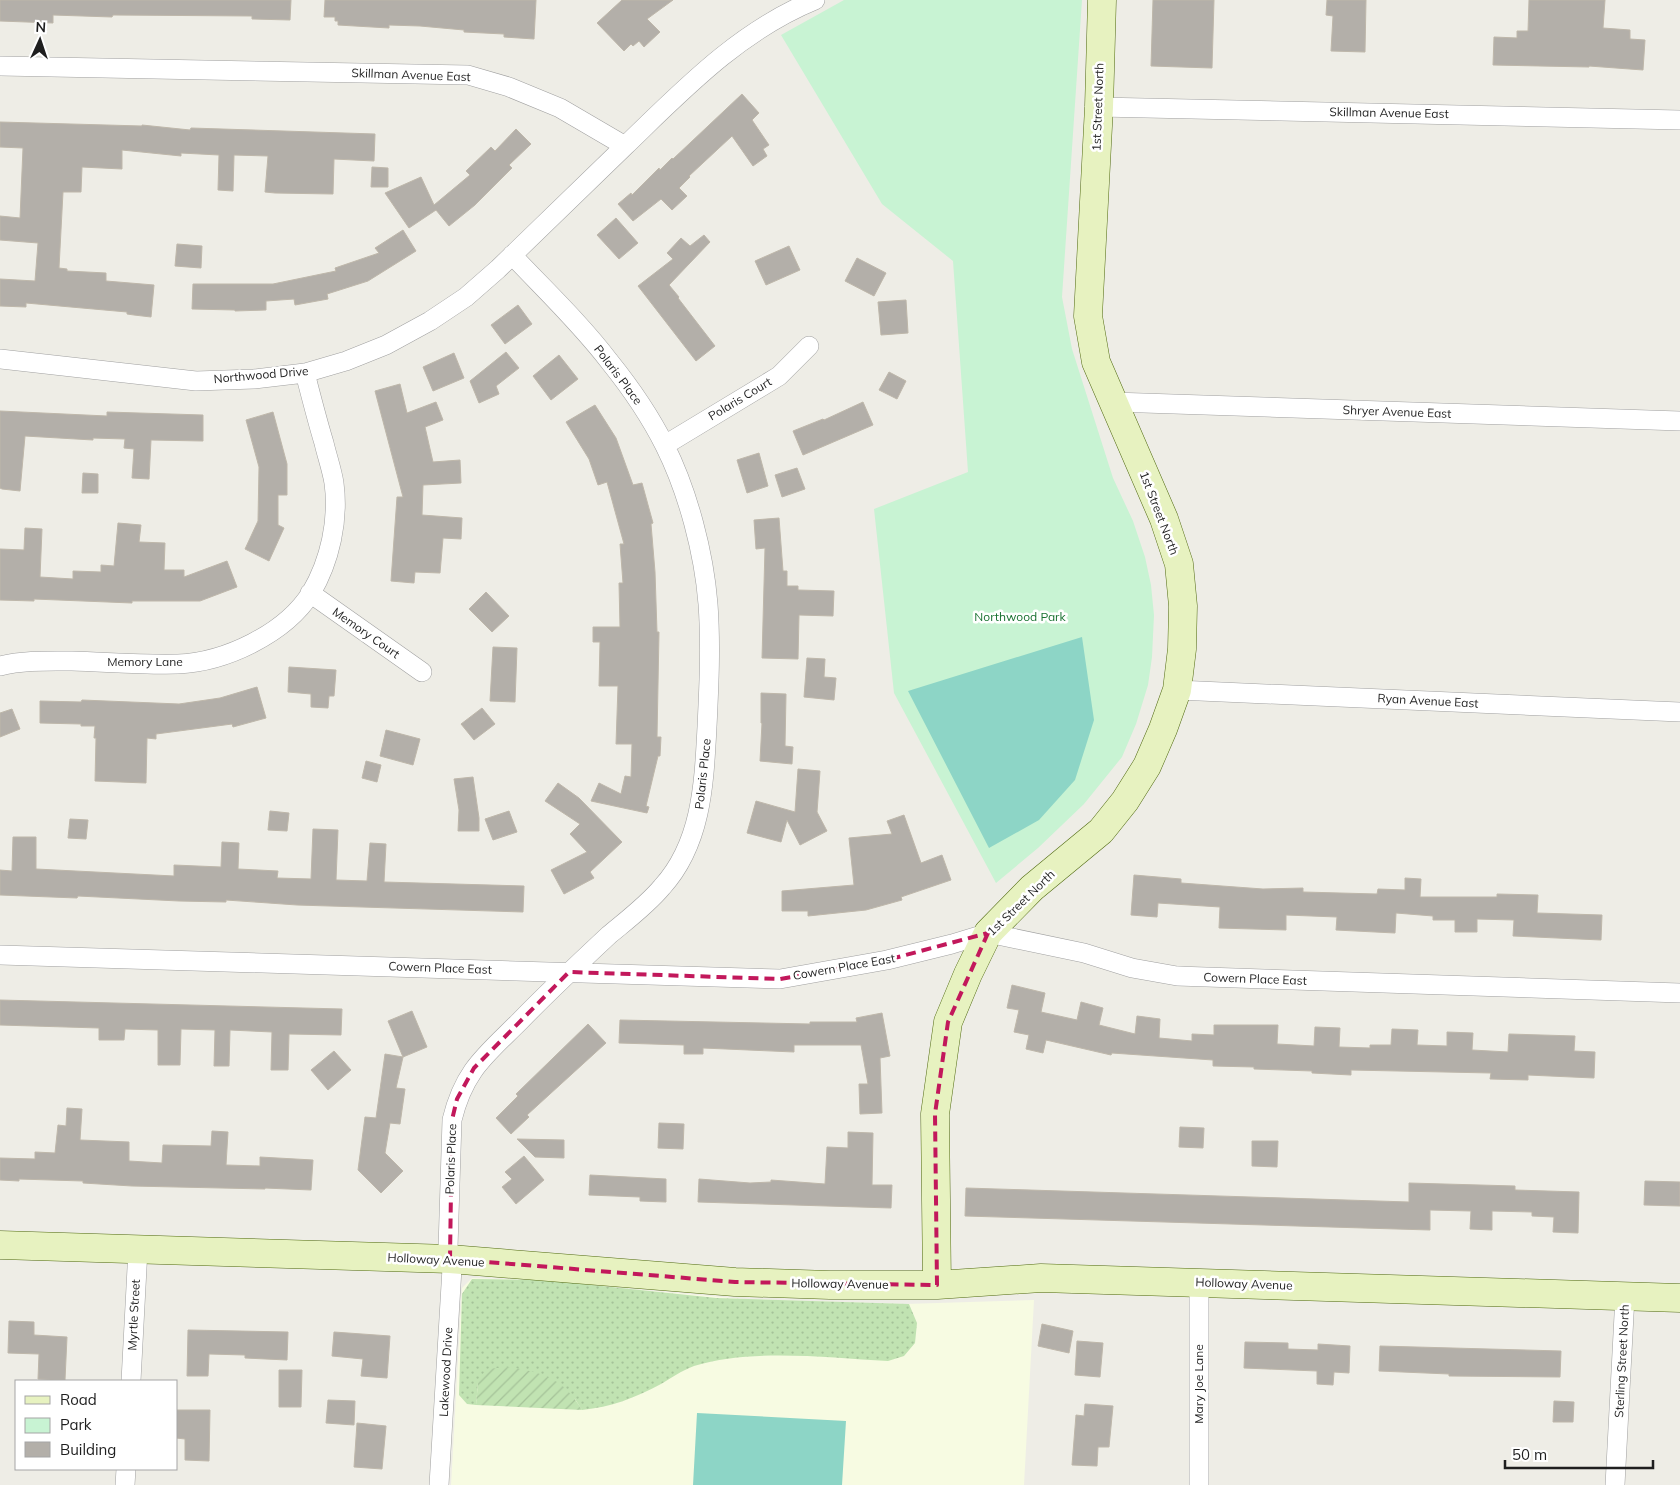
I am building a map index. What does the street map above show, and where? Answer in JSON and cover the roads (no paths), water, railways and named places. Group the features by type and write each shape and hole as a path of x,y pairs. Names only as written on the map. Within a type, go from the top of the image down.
{"street":[{"path":"625,146 720,57 756,30 814,0"},
{"name":"1st Street North","path":"937,1285 935,1114 948,1022 988,933 1032,888 1101,831 1126,801 1147,766 1177,690 1182,649 1183,606 1179,564 1164,519 1096,362 1088,316 1099,107 1102,0"},
{"name":"Skillman Avenue East","path":"0,66 468,75 509,87 560,108 625,146"},
{"name":"Skillman Avenue East","path":"1099,107 1680,120"},
{"name":"Northwood Drive","path":"0,359 196,381 254,379 305,373 346,361 386,345 430,321 466,297 625,146"},
{"name":"Polaris Place","path":"450,1259 448,1248 452,1120 457,1099 466,1079 478,1064 569,972 663,887 679,863 691,838 700,810 704,778 710,658 708,601 700,551 689,510 665,445 639,402 610,362 512,255"},
{"name":"Polaris Court","path":"665,445 779,376 809,346"},
{"name":"Memory Lane","path":"0,666 10,663 47,660 179,664 208,660 235,651 261,639 300,607 310,594 324,568 332,540 335,512 334,483 305,373"},
{"name":"Shryer Avenue East","path":"1113,402 1680,420"},
{"name":"Memory Court","path":"310,594 422,672"},
{"name":"Ryan Avenue East","path":"1177,690 1680,712"},
{"name":"Cowern Place East","path":"0,955 780,979 887,960 988,933 1084,953 1132,968 1177,976 1680,993"},
{"name":"Holloway Avenue","path":"0,1245 450,1259 735,1282 830,1285 937,1285 1040,1278 1680,1298"},
{"name":"Myrtle Street","path":"131,1380 138,1249"},
{"name":"Lakewood Drive","path":"440,1485 452,1268 450,1259"},
{"name":"Mary Joe Lane","path":"1199,1282 1199,1485"},
{"name":"Sterling Street North","path":"1615,1485 1625,1296"},
{"path":"125,1485 126,1470"}],"park label":[{"name":"Northwood Park","path":"1020,617"}]}
